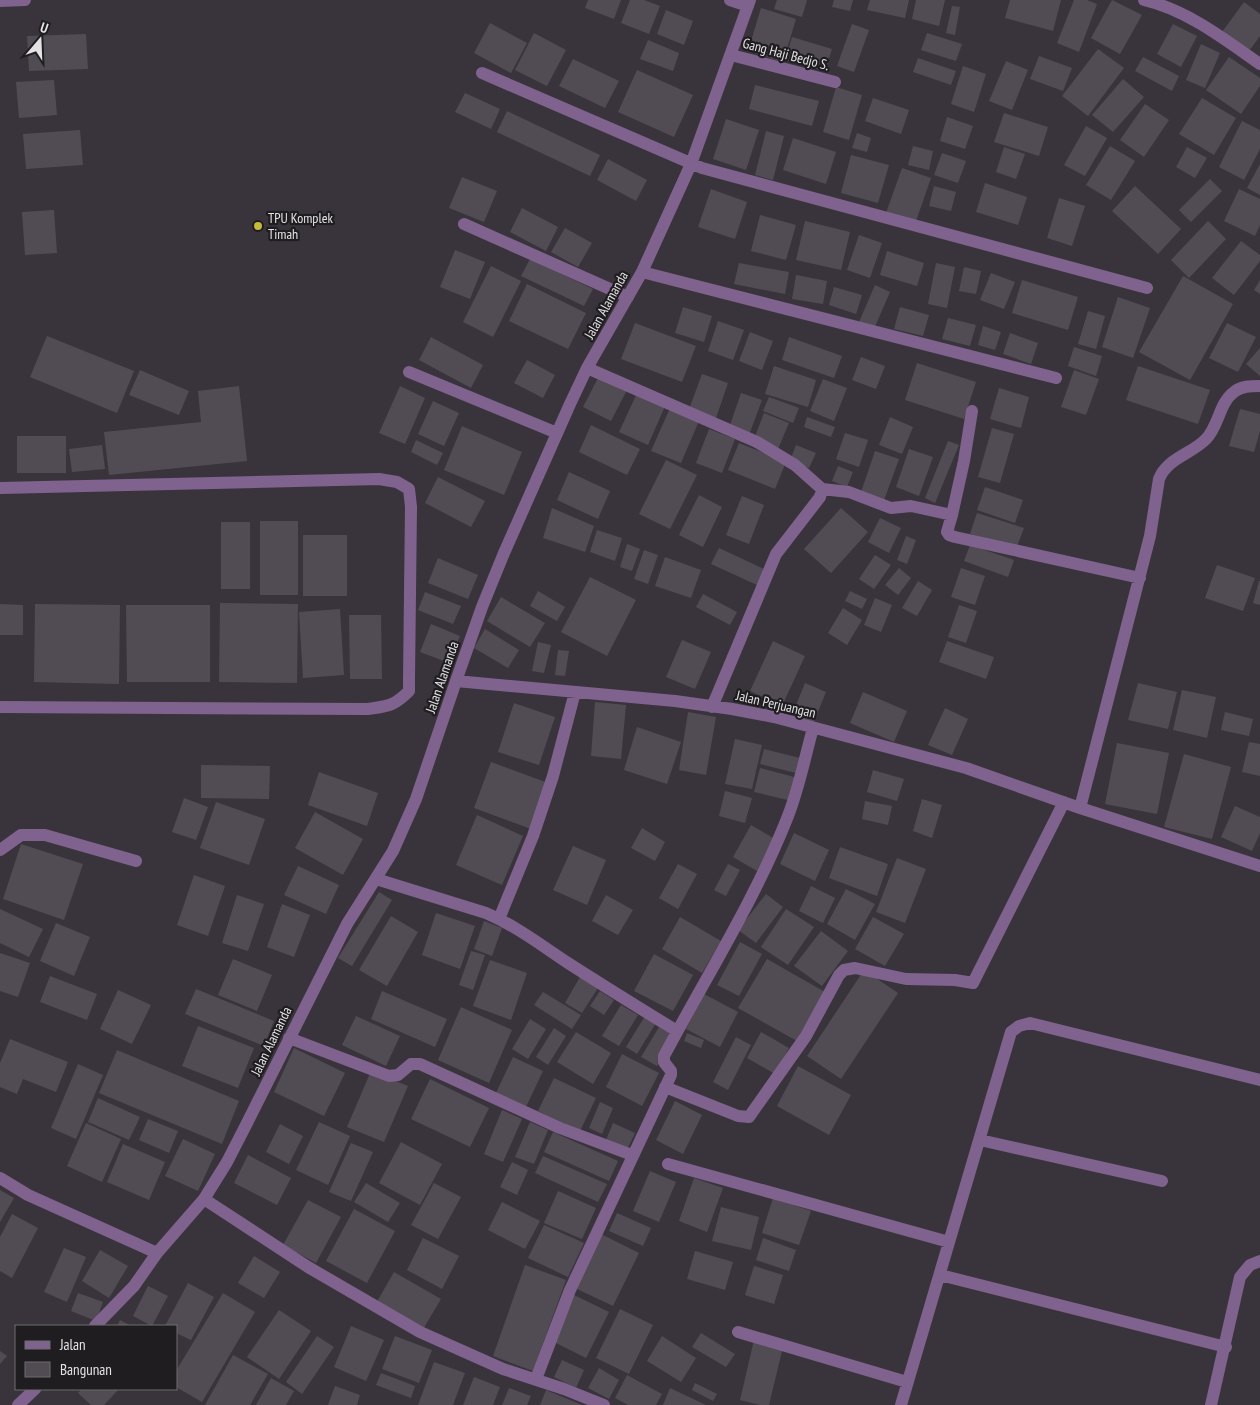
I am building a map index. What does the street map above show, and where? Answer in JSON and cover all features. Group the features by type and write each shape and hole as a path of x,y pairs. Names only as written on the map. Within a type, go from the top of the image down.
{"street":[{"path":"0,1 25,0"},
{"path":"730,0 749,3"},
{"path":"1144,0 1172,10 1198,23 1260,64"},
{"name":"Jalan Alamanda","path":"96,1325 134,1286 157,1253 204,1199 241,1136 347,924 393,851 416,799 482,607 504,553 587,368 642,272 691,164 749,3"},
{"name":"Gang Haji Bedjo S.","path":"730,55 834,82"},
{"path":"482,73 691,164 1147,288"},
{"path":"464,224 628,296"},
{"path":"642,272 1056,378"},
{"path":"587,368 757,442 794,465 822,488 848,492 891,508 911,506 952,515"},
{"path":"408,372 557,433"},
{"path":"1080,808 1140,578 1162,470 1208,438 1228,397 1236,390 1260,386"},
{"path":"972,411 964,461 947,532 949,535 1140,578"},
{"path":"0,488 379,479 396,482 409,489 411,507 410,679 409,691 397,702 386,707 368,709 0,707"},
{"path":"712,707 776,554 820,497 822,488"},
{"name":"Jalan Perjuangan","path":"456,680 675,701 774,717 966,768 1080,808 1260,866"},
{"path":"500,919 533,836 553,776 575,692"},
{"path":"536,1380 570,1290 665,1087 671,1070 664,1062 664,1056 750,898 789,814 801,777 813,728"},
{"path":"665,1087 738,1116 749,1117 806,1036 839,975 844,970 855,968 906,979 973,982 1064,802"},
{"path":"0,850 21,835 46,835 136,861"},
{"path":"376,879 500,919 677,1031"},
{"path":"901,1405 1011,1032 1019,1026 1030,1023 1260,1080"},
{"path":"289,1038 389,1076 398,1075 411,1064 420,1064 560,1128 632,1155"},
{"path":"980,1140 1162,1182"},
{"path":"668,1164 949,1242"},
{"path":"0,1178 28,1195 157,1253"},
{"path":"204,1199 308,1267 420,1332 502,1369 604,1405"},
{"path":"1211,1405 1226,1347 1240,1277 1250,1265 1260,1261"},
{"path":"940,1275 1226,1347"},
{"path":"738,1332 908,1382"},
{"path":"18,1405 34,1390"}],"building":[{"path":"588,0 621,0 614,19 585,8"},
{"path":"630,0 644,0 660,6 649,34 621,23"},
{"path":"777,0 807,0 802,17 774,9"},
{"path":"834,0 853,0 850,11 832,7"},
{"path":"870,0 909,0 905,18 867,10"},
{"path":"916,0 945,0 939,26 912,19"},
{"path":"1010,0 1061,0 1053,31 1005,18"},
{"path":"1074,0 1087,0 1097,4 1079,52 1057,43"},
{"path":"1112,0 1142,15 1120,54 1091,38"},
{"path":"1244,2 1260,14 1260,36 1249,51 1222,32"},
{"path":"952,6 960,7 955,35 946,33"},
{"path":"761,8 796,19 783,62 748,51"},
{"path":"666,10 693,21 684,45 657,34"},
{"path":"490,23 527,43 511,73 474,53"},
{"path":"852,24 869,30 854,72 837,66"},
{"path":"1173,24 1197,36 1181,67 1157,54"},
{"path":"534,33 566,50 547,86 515,70"},
{"path":"927,33 962,44 956,61 921,50"},
{"path":"86,34 88,69 29,71 27,36"},
{"path":"792,37 832,49 825,71 785,60"},
{"path":"648,40 679,53 673,71 640,59"},
{"path":"1201,44 1220,53 1205,88 1186,80"},
{"path":"1098,49 1124,68 1088,116 1062,96"},
{"path":"1039,56 1072,68 1063,91 1030,79"},
{"path":"1143,57 1179,76 1172,91 1135,71"},
{"path":"1229,57 1260,78 1260,86 1241,114 1206,90"},
{"path":"918,58 956,71 951,85 913,72"},
{"path":"573,59 619,81 605,108 559,86"},
{"path":"1006,61 1028,70 1012,110 989,101"},
{"path":"963,66 986,74 974,112 951,104"},
{"path":"637,70 693,95 674,137 618,112"},
{"path":"1123,79 1144,97 1113,132 1092,115"},
{"path":"54,80 57,115 19,118 16,82"},
{"path":"755,85 819,101 812,126 749,109"},
{"path":"836,87 862,95 849,140 823,132"},
{"path":"465,93 500,109 491,129 455,112"},
{"path":"873,98 909,110 901,134 865,121"},
{"path":"1202,98 1236,118 1214,155 1179,134"},
{"path":"1145,104 1169,120 1144,157 1120,140"},
{"path":"507,111 600,155 590,176 497,132"},
{"path":"1004,113 1048,127 1039,156 994,142"},
{"path":"947,117 973,126 965,149 940,141"},
{"path":"726,119 759,130 746,170 713,159"},
{"path":"1242,121 1260,130 1260,149 1244,180 1219,167"},
{"path":"1086,126 1107,138 1085,176 1064,165"},
{"path":"80,130 83,165 26,169 23,134"},
{"path":"766,131 784,136 773,180 755,175"},
{"path":"857,133 871,138 867,152 852,148"},
{"path":"793,138 836,152 826,184 783,170"},
{"path":"913,146 933,151 929,170 908,165"},
{"path":"1110,146 1135,161 1111,200 1086,185"},
{"path":"1004,147 1025,154 1016,179 996,172"},
{"path":"1187,147 1207,158 1195,178 1176,167"},
{"path":"942,153 966,161 958,183 934,175"},
{"path":"851,155 889,165 878,203 841,193"},
{"path":"608,159 647,180 636,201 597,180"},
{"path":"1260,164 1260,195 1247,188"},
{"path":"902,168 931,178 915,224 886,213"},
{"path":"462,177 497,191 484,222 449,208"},
{"path":"1210,179 1222,191 1191,222 1179,210"},
{"path":"985,183 1027,197 1018,225 976,212"},
{"path":"934,186 956,192 951,211 929,206"},
{"path":"1135,186 1181,229 1158,254 1112,211"},
{"path":"711,189 747,202 735,239 698,227"},
{"path":"1239,189 1260,199 1260,225 1255,236 1224,221"},
{"path":"1059,198 1085,206 1072,246 1047,238"},
{"path":"522,208 558,227 546,251 510,232"},
{"path":"54,210 57,253 25,255 22,212"},
{"path":"760,215 796,225 786,260 751,251"},
{"path":"805,221 850,232 841,270 796,260"},
{"path":"1208,221 1226,239 1189,278 1171,260"},
{"path":"565,228 592,243 578,267 551,252"},
{"path":"859,235 882,243 870,278 847,270"},
{"path":"1241,241 1260,255 1260,261 1234,295 1212,278"},
{"path":"455,250 485,262 470,299 440,287"},
{"path":"887,251 924,263 917,286 880,275"},
{"path":"530,259 593,289 584,306 521,276"},
{"path":"739,263 789,272 785,294 734,284"},
{"path":"936,263 955,267 947,308 928,304"},
{"path":"491,266 521,281 493,337 463,322"},
{"path":"964,267 981,271 976,294 959,291"},
{"path":"991,273 1015,282 1004,309 980,300"},
{"path":"796,275 827,281 823,304 792,299"},
{"path":"1183,276 1233,304 1190,380 1139,352"},
{"path":"1022,280 1078,297 1068,330 1012,313"},
{"path":"1260,280 1260,294 1254,290"},
{"path":"527,284 586,313 568,349 509,321"},
{"path":"875,285 890,292 874,329 859,322"},
{"path":"834,287 862,295 856,314 829,305"},
{"path":"1118,297 1150,308 1133,358 1102,347"},
{"path":"683,307 712,316 704,342 675,333"},
{"path":"900,307 929,315 923,336 894,329"},
{"path":"1088,311 1105,316 1096,349 1078,344"},
{"path":"948,318 976,325 970,346 942,339"},
{"path":"718,321 744,330 733,360 708,351"},
{"path":"635,323 696,346 682,382 621,359"},
{"path":"1227,323 1256,337 1238,372 1209,358"},
{"path":"983,326 1001,332 995,350 978,345"},
{"path":"750,332 773,341 762,370 739,361"},
{"path":"1010,333 1038,343 1031,364 1003,354"},
{"path":"47,336 134,371 117,413 30,377"},
{"path":"431,337 483,365 471,388 419,360"},
{"path":"789,337 842,356 834,378 782,360"},
{"path":"1074,347 1102,356 1096,376 1068,366"},
{"path":"1260,348 1260,376 1246,364"},
{"path":"861,357 885,366 876,389 852,380"},
{"path":"527,360 555,375 543,398 514,383"},
{"path":"917,363 976,382 964,419 905,400"},
{"path":"774,366 816,380 808,407 765,394"},
{"path":"1138,366 1210,390 1198,424 1126,400"},
{"path":"140,370 189,391 179,415 129,395"},
{"path":"1074,370 1099,379 1086,415 1061,407"},
{"path":"600,374 628,388 611,421 583,407"},
{"path":"702,374 728,383 715,421 688,412"},
{"path":"823,379 847,388 834,421 810,411"},
{"path":"239,386 247,461 109,475 104,432 201,422 198,391"},
{"path":"400,386 425,398 405,444 379,433"},
{"path":"999,388 1029,397 1021,428 990,419"},
{"path":"638,391 666,404 648,445 619,432"},
{"path":"741,393 762,400 749,435 729,428"},
{"path":"769,397 799,408 793,423 763,411"},
{"path":"433,401 459,413 444,446 418,434"},
{"path":"670,408 699,421 681,463 651,451"},
{"path":"1240,409 1260,414 1260,431 1254,452 1229,446"},
{"path":"764,413 789,423 778,449 754,439"},
{"path":"807,417 835,427 831,437 804,427"},
{"path":"890,417 913,427 902,454 879,445"},
{"path":"591,425 640,449 627,475 579,452"},
{"path":"462,426 522,452 504,495 444,470"},
{"path":"992,428 1014,434 1000,483 978,477"},
{"path":"709,429 735,439 722,473 696,463"},
{"path":"845,433 868,440 859,467 836,459"},
{"path":"17,436 66,436 66,473 17,473"},
{"path":"416,440 443,453 437,465 411,452"},
{"path":"948,441 959,445 935,503 925,498"},
{"path":"739,443 786,462 775,489 728,470"},
{"path":"102,445 105,469 72,472 69,449"},
{"path":"796,445 816,453 809,468 791,458"},
{"path":"909,449 933,457 919,496 896,487"},
{"path":"875,451 899,459 883,503 860,495"},
{"path":"666,460 697,475 670,529 639,514"},
{"path":"838,466 853,472 847,487 832,481"},
{"path":"569,472 610,491 598,519 557,500"},
{"path":"438,477 485,501 471,527 425,503"},
{"path":"985,487 1023,500 1015,523 977,510"},
{"path":"699,495 722,507 703,547 679,535"},
{"path":"742,496 764,505 749,544 726,535"},
{"path":"552,508 594,526 585,552 543,538"},
{"path":"841,508 868,532 831,573 804,549"},
{"path":"977,513 1024,528 1016,549 970,534"},
{"path":"880,518 901,528 889,553 868,542"},
{"path":"260,521 298,521 298,595 260,595"},
{"path":"221,522 250,522 250,589 221,589"},
{"path":"597,530 622,538 615,561 590,552"},
{"path":"303,535 347,535 347,596 303,596"},
{"path":"906,536 916,540 907,564 897,560"},
{"path":"627,544 640,549 632,571 620,567"},
{"path":"970,545 1014,560 1008,577 964,561"},
{"path":"719,548 764,569 757,585 711,564"},
{"path":"644,550 658,555 648,584 634,579"},
{"path":"875,555 891,565 874,589 859,579"},
{"path":"665,557 701,570 691,598 655,586"},
{"path":"438,558 478,575 468,599 428,583"},
{"path":"1217,565 1255,578 1243,611 1205,598"},
{"path":"899,568 911,578 898,595 885,585"},
{"path":"961,568 985,576 975,605 951,597"},
{"path":"590,577 636,600 607,656 561,632"},
{"path":"918,581 932,590 917,616 902,608"},
{"path":"1260,581 1260,605 1253,603"},
{"path":"538,591 565,607 557,621 530,606"},
{"path":"850,591 867,599 862,609 845,601"},
{"path":"425,592 461,606 453,624 418,610"},
{"path":"703,594 737,612 730,625 696,607"},
{"path":"501,597 545,623 530,647 487,621"},
{"path":"875,598 892,605 881,632 864,625"},
{"path":"220,603 298,604 297,683 219,682"},
{"path":"0,604 23,605 23,635 0,635"},
{"path":"35,604 120,605 119,684 34,682"},
{"path":"126,605 210,605 210,682 127,682"},
{"path":"959,605 977,611 966,643 948,637"},
{"path":"843,608 862,620 847,645 828,633"},
{"path":"340,609 344,675 303,678 299,612"},
{"path":"349,615 381,615 382,679 350,679"},
{"path":"431,624 460,636 449,663 420,652"},
{"path":"485,629 519,650 508,668 474,648"},
{"path":"682,640 711,652 695,689 666,677"},
{"path":"773,641 805,656 782,706 750,691"},
{"path":"947,641 994,657 986,679 939,662"},
{"path":"538,642 551,645 544,673 532,671"},
{"path":"558,650 569,651 565,676 555,675"},
{"path":"805,683 826,692 813,724 792,715"},
{"path":"1138,683 1177,692 1168,729 1128,720"},
{"path":"1182,690 1216,697 1207,738 1173,730"},
{"path":"863,692 907,711 894,742 850,723"},
{"path":"595,702 626,705 621,759 591,756"},
{"path":"514,703 555,717 539,765 498,752"},
{"path":"945,708 968,719 952,755 928,745"},
{"path":"688,712 716,717 706,775 679,770"},
{"path":"1225,712 1253,719 1249,736 1221,730"},
{"path":"637,727 681,742 667,784 624,770"},
{"path":"735,739 762,745 752,789 725,784"},
{"path":"1249,742 1260,744 1260,776 1242,772"},
{"path":"1117,743 1169,753 1157,814 1105,804"},
{"path":"764,749 804,759 800,774 760,764"},
{"path":"1184,754 1231,767 1212,839 1164,827"},
{"path":"491,762 548,783 531,829 474,808"},
{"path":"201,765 270,766 269,799 201,798"},
{"path":"760,768 798,778 792,801 754,792"},
{"path":"873,770 904,779 897,801 867,792"},
{"path":"319,772 378,793 367,826 308,805"},
{"path":"725,791 752,798 745,823 719,816"},
{"path":"184,798 208,807 196,840 172,832"},
{"path":"922,799 942,805 932,838 913,831"},
{"path":"865,801 892,806 888,825 862,819"},
{"path":"216,802 265,819 249,865 200,848"},
{"path":"1235,806 1260,817 1260,833 1252,851 1221,837"},
{"path":"315,812 363,839 343,875 295,848"},
{"path":"477,815 523,836 502,885 456,865"},
{"path":"751,825 775,839 757,871 733,857"},
{"path":"642,828 665,842 655,861 631,848"},
{"path":"794,833 829,850 815,881 780,864"},
{"path":"21,844 83,864 64,920 3,899"},
{"path":"573,846 606,860 587,905 553,890"},
{"path":"840,847 888,864 877,896 829,878"},
{"path":"897,858 926,869 905,923 876,912"},
{"path":"678,864 697,874 678,909 659,898"},
{"path":"728,864 740,870 726,896 714,890"},
{"path":"298,866 339,885 326,914 284,895"},
{"path":"194,875 225,886 208,936 177,925"},
{"path":"811,886 835,898 823,923 799,911"},
{"path":"846,889 875,904 855,940 827,924"},
{"path":"379,892 392,900 352,966 338,958"},
{"path":"766,894 783,907 756,943 738,930"},
{"path":"237,895 264,904 248,951 222,943"},
{"path":"606,895 633,910 618,935 592,921"},
{"path":"282,904 310,915 294,957 267,947"},
{"path":"0,909 43,929 29,957 0,943"},
{"path":"786,909 814,927 788,965 761,947"},
{"path":"436,913 475,926 460,969 422,955"},
{"path":"391,916 418,932 387,986 359,970"},
{"path":"680,917 721,941 702,973 662,949"},
{"path":"873,917 904,934 885,966 855,949"},
{"path":"484,921 502,928 492,956 474,949"},
{"path":"56,923 90,937 74,976 40,961"},
{"path":"821,931 848,951 822,986 794,966"},
{"path":"740,942 762,954 739,996 717,985"},
{"path":"471,951 485,955 473,990 459,985"},
{"path":"0,953 30,963 18,997 0,991"},
{"path":"654,954 693,975 673,1011 634,991"},
{"path":"233,959 272,975 257,1011 218,995"},
{"path":"767,959 825,992 797,1041 738,1008"},
{"path":"490,960 527,973 511,1020 473,1006"},
{"path":"864,970 898,993 841,1079 807,1056"},
{"path":"50,976 97,994 87,1020 40,1002"},
{"path":"580,977 598,988 582,1013 565,1003"},
{"path":"196,989 274,1021 264,1046 185,1014"},
{"path":"118,990 151,1005 132,1044 100,1029"},
{"path":"382,991 447,1019 435,1047 371,1019"},
{"path":"600,991 614,1000 604,1015 590,1006"},
{"path":"543,992 581,1015 572,1029 534,1005"},
{"path":"704,994 738,1012 720,1047 686,1029"},
{"path":"621,1005 638,1015 619,1046 602,1036"},
{"path":"461,1007 512,1030 489,1083 438,1060"},
{"path":"356,1016 400,1036 386,1066 342,1045"},
{"path":"645,1016 656,1023 637,1054 626,1047"},
{"path":"530,1019 546,1029 528,1059 512,1049"},
{"path":"198,1026 254,1048 238,1088 182,1066"},
{"path":"659,1027 674,1036 657,1066 641,1057"},
{"path":"554,1028 566,1036 548,1065 536,1057"},
{"path":"576,1032 611,1053 593,1084 557,1062"},
{"path":"761,1032 789,1048 775,1074 747,1058"},
{"path":"687,1033 704,1040 701,1048 684,1041"},
{"path":"736,1037 751,1045 728,1090 713,1082"},
{"path":"10,1039 68,1062 56,1092 23,1079 17,1094 0,1087 0,1063"},
{"path":"294,1048 345,1073 324,1116 274,1092"},
{"path":"117,1050 239,1101 222,1144 99,1093"},
{"path":"622,1054 659,1073 642,1106 606,1087"},
{"path":"513,1057 543,1071 525,1109 495,1095"},
{"path":"78,1064 103,1075 76,1139 51,1128"},
{"path":"798,1066 851,1095 829,1135 777,1106"},
{"path":"371,1071 408,1086 384,1142 347,1127"},
{"path":"554,1078 596,1098 580,1131 538,1111"},
{"path":"430,1079 489,1108 470,1147 411,1119"},
{"path":"98,1098 140,1117 129,1140 88,1122"},
{"path":"675,1101 702,1115 683,1154 656,1140"},
{"path":"600,1102 613,1108 602,1134 589,1128"},
{"path":"502,1110 522,1119 503,1162 484,1154"},
{"path":"148,1119 178,1131 169,1153 139,1140"},
{"path":"319,1122 350,1136 328,1185 296,1170"},
{"path":"530,1122 548,1130 534,1164 515,1157"},
{"path":"86,1123 121,1139 102,1182 67,1166"},
{"path":"613,1123 635,1133 627,1150 606,1140"},
{"path":"280,1124 303,1136 289,1164 266,1152"},
{"path":"553,1132 618,1161 609,1181 544,1152"},
{"path":"183,1139 215,1154 198,1191 165,1176"},
{"path":"401,1142 442,1164 420,1205 379,1183"},
{"path":"351,1143 373,1152 351,1201 329,1192"},
{"path":"123,1144 165,1162 149,1200 107,1182"},
{"path":"248,1155 291,1178 277,1205 234,1183"},
{"path":"543,1156 607,1184 598,1202 535,1173"},
{"path":"512,1162 528,1170 517,1195 500,1187"},
{"path":"650,1171 676,1182 659,1222 633,1211"},
{"path":"694,1178 723,1188 707,1232 679,1221"},
{"path":"366,1183 400,1203 388,1222 354,1202"},
{"path":"434,1183 461,1197 438,1239 411,1225"},
{"path":"0,1190 14,1198 0,1222"},
{"path":"558,1191 596,1208 582,1239 544,1223"},
{"path":"773,1198 811,1211 799,1245 762,1233"},
{"path":"308,1200 341,1217 316,1263 283,1245"},
{"path":"502,1202 540,1221 525,1249 488,1230"},
{"path":"721,1207 759,1217 751,1250 712,1241"},
{"path":"354,1209 395,1231 367,1283 326,1261"},
{"path":"617,1213 651,1228 643,1246 609,1231"},
{"path":"12,1214 38,1228 12,1278 0,1271 0,1237"},
{"path":"544,1225 584,1243 568,1277 528,1258"},
{"path":"601,1234 639,1253 613,1306 575,1288"},
{"path":"423,1238 459,1256 442,1289 407,1270"},
{"path":"763,1238 796,1250 789,1271 756,1260"},
{"path":"64,1248 86,1257 67,1302 44,1292"},
{"path":"100,1250 128,1266 109,1298 82,1281"},
{"path":"695,1251 733,1262 725,1290 687,1279"},
{"path":"254,1256 280,1272 264,1298 238,1283"},
{"path":"525,1265 566,1280 533,1371 493,1356"},
{"path":"754,1266 783,1275 774,1304 745,1295"},
{"path":"394,1272 441,1299 422,1331 375,1305"},
{"path":"188,1283 214,1297 191,1340 178,1334 178,1325 166,1325"},
{"path":"148,1286 168,1296 153,1325 133,1316"},
{"path":"78,1293 103,1302 96,1321 71,1311"},
{"path":"223,1293 255,1312 202,1402 178,1388 178,1368"},
{"path":"574,1295 609,1312 586,1358 552,1341"},
{"path":"620,1309 653,1325 629,1374 596,1358"},
{"path":"279,1310 311,1331 279,1379 247,1357"},
{"path":"120,1320 129,1325 118,1325"},
{"path":"351,1326 384,1340 366,1381 334,1367"},
{"path":"701,1333 735,1354 726,1367 692,1347"},
{"path":"317,1336 334,1347 302,1394 286,1382"},
{"path":"395,1336 432,1350 419,1383 382,1369"},
{"path":"662,1336 696,1358 681,1382 647,1361"},
{"path":"754,1340 783,1347 769,1405 760,1405 740,1400"},
{"path":"0,1351 7,1356 0,1364"},
{"path":"233,1355 268,1374 250,1405 205,1405"},
{"path":"562,1360 584,1370 576,1388 554,1377"},
{"path":"434,1362 465,1373 453,1405 418,1405"},
{"path":"599,1368 619,1380 609,1399 588,1388"},
{"path":"381,1373 415,1386 411,1398 376,1385"},
{"path":"627,1375 662,1394 656,1405 628,1405 615,1398"},
{"path":"474,1377 500,1387 493,1405 463,1405"},
{"path":"271,1378 294,1391 286,1405 256,1405"},
{"path":"695,1383 717,1394 713,1401 692,1390"},
{"path":"335,1386 360,1395 357,1405 328,1405"},
{"path":"509,1388 531,1396 527,1405 502,1405"},
{"path":"670,1388 706,1405 663,1405"},
{"path":"81,1390 118,1390 104,1405 91,1405 78,1393"},
{"path":"546,1390 582,1405 540,1405"}],"place":[{"name":"TPU Komplek Timah","path":"258,226"}]}
